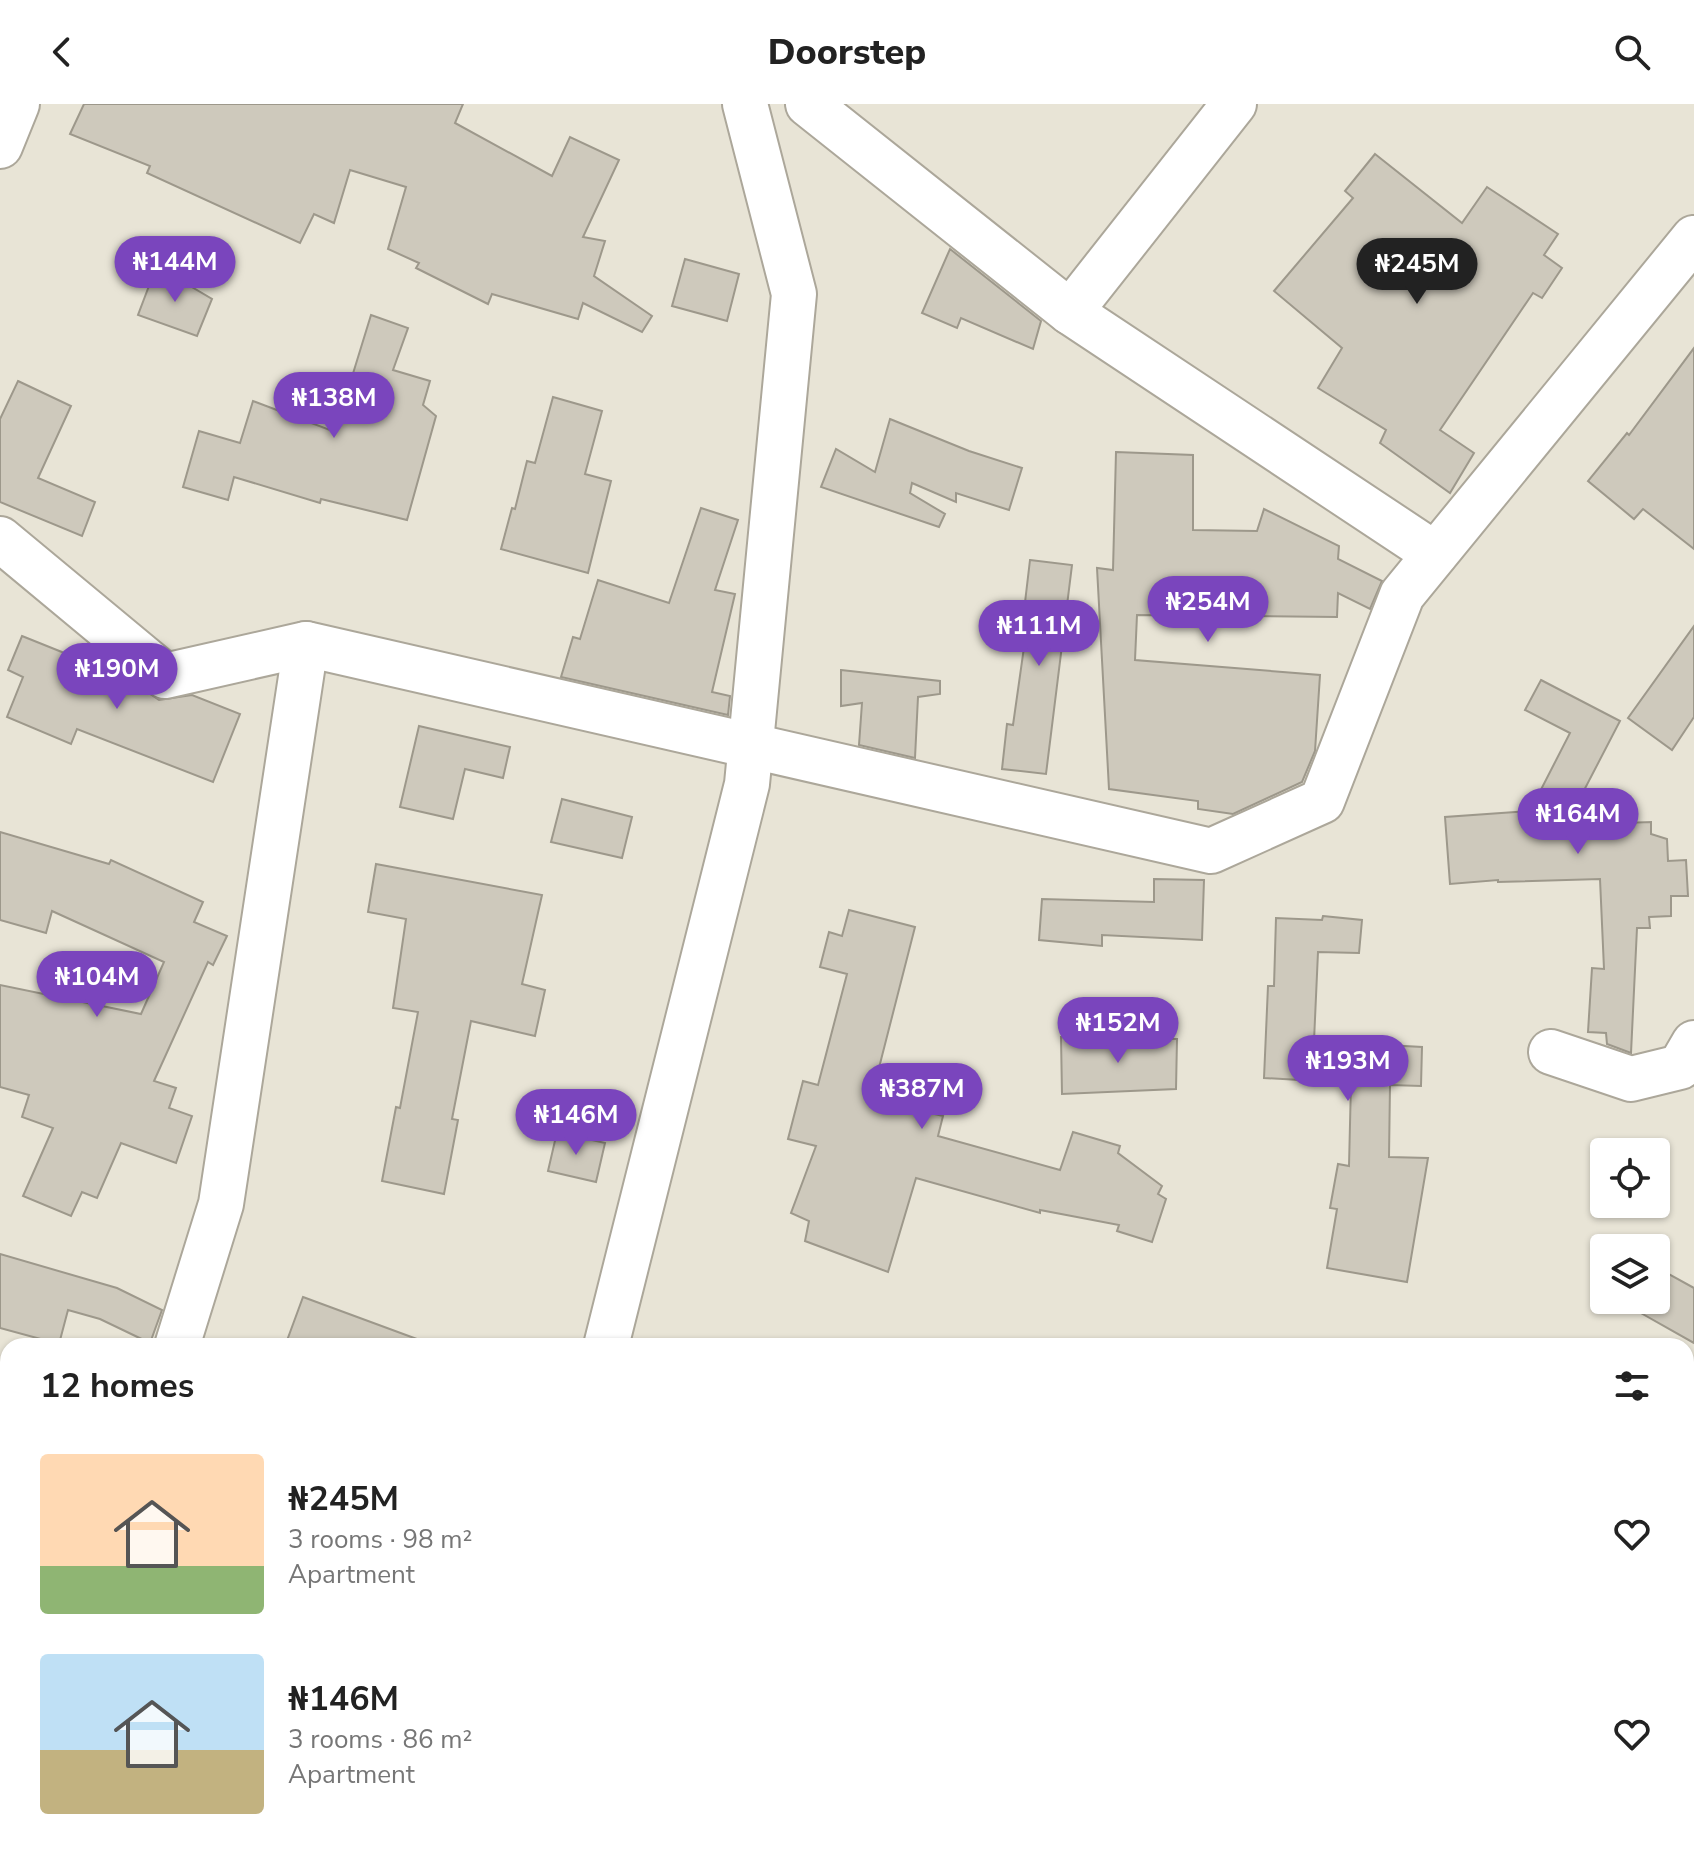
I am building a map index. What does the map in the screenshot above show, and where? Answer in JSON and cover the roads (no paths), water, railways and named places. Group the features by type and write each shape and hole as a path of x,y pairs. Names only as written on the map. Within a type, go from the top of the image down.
{"street":[{"path":"0,146 17,104"},
{"path":"608,1338 747,784 794,294 745,104"},
{"path":"808,104 1070,312 1435,554"},
{"path":"1070,312 1234,104"},
{"path":"0,539 165,676 306,644 1211,851 1322,801 1402,595 1694,238"},
{"path":"179,1338 221,1204 306,644"},
{"path":"1551,1052 1631,1079 1680,1067 1694,1043"}]}
